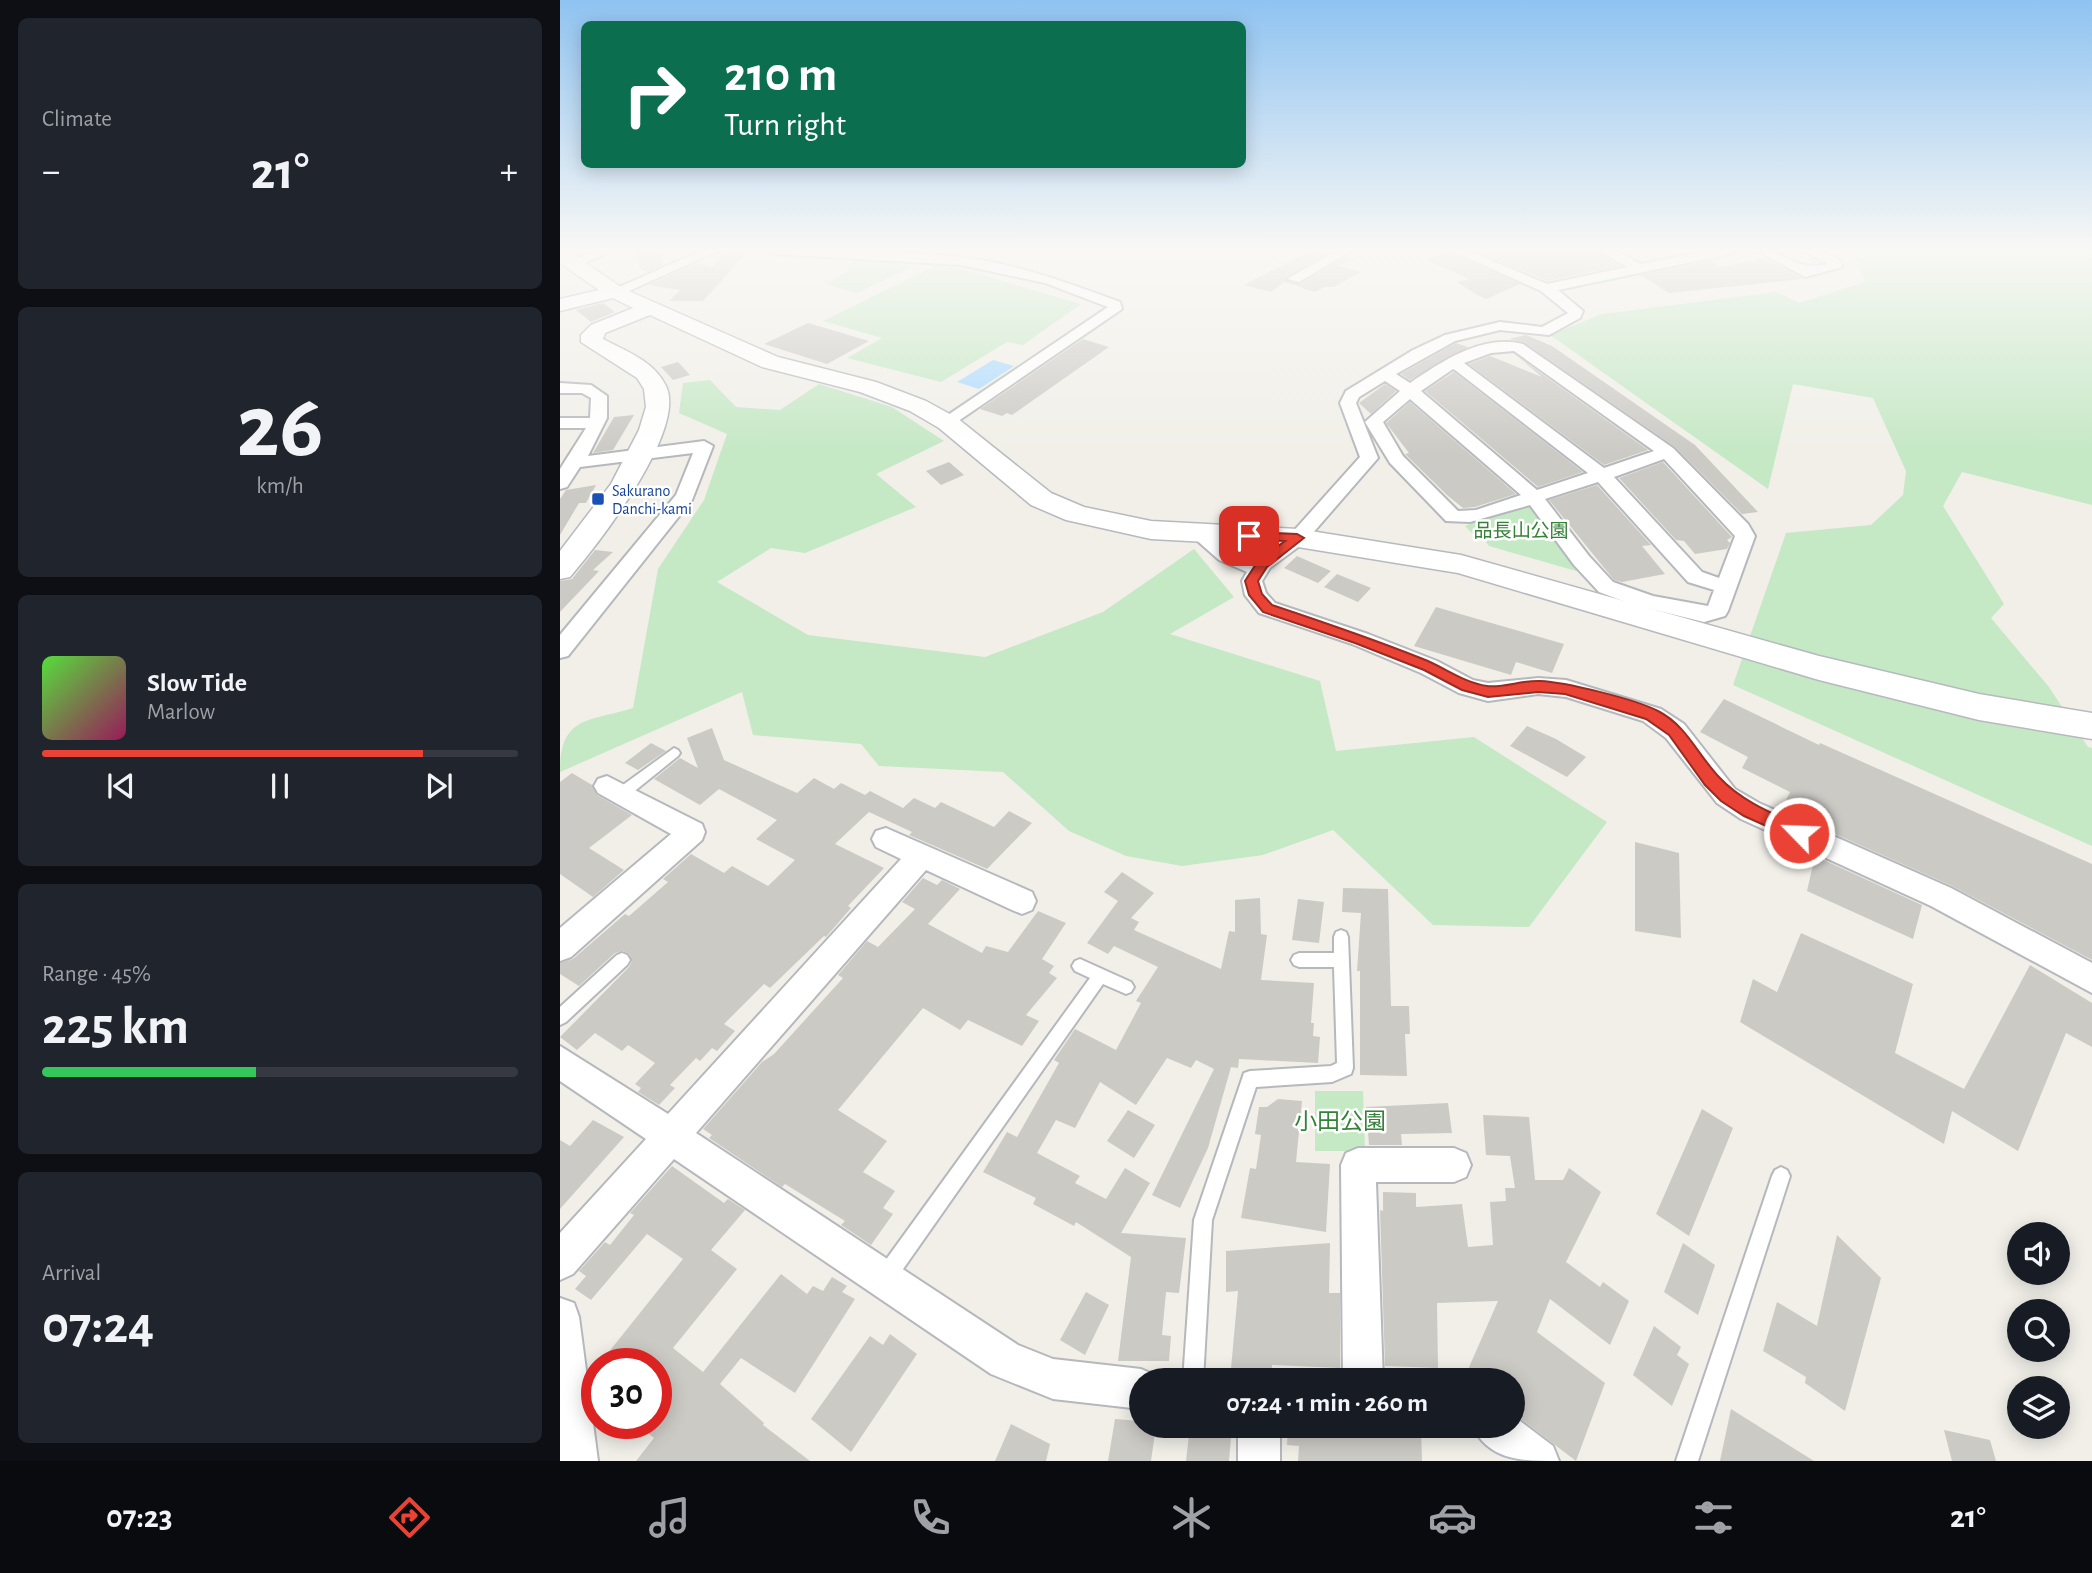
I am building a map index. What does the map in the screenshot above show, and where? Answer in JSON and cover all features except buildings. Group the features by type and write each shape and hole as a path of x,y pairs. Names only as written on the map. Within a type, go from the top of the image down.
{"street":[{"path":"560,570 607,512 656,417 659,398 655,387 633,364 592,342 592,335 598,329 625,318"},
{"path":"669,318 770,362 867,387 918,406 948,423 1041,499 1076,514 1151,530 1297,538 1403,553 1494,571 1819,668 1979,707 2092,726"},
{"path":"948,423 1102,318"},
{"path":"1568,318 1559,326 1534,332 1500,326 1450,338 1352,394 1348,403 1369,458 1297,538 1280,548 1258,569 1252,581 1256,595 1268,608 1360,639 1429,667 1467,687 1488,692 1538,686 1566,689 1652,715 1675,731 1711,780 1727,796 1750,811 1941,897 2092,979"},
{"path":"1385,374 1396,378 1412,391 1533,497 1605,587 1704,615 1717,611 1745,536 1667,452 1518,346 1507,345 1463,357 1452,364 1412,391 1378,414 1374,422 1396,459 1453,517 1465,519 1533,497 1602,475 1667,452"},
{"path":"1452,364 1461,367 1508,400 1602,475 1695,577 1726,587"},
{"path":"560,388 585,388 599,396 603,408 597,423 560,483"},
{"path":"560,423 597,423"},
{"path":"560,650 685,496 704,446 572,463"},
{"path":"1200,533 1226,556 1258,569"},
{"path":"560,947 692,832 614,790"},
{"path":"886,839 1022,901"},
{"path":"560,1261 922,855"},
{"path":"560,1062 1005,1360 1053,1378 1129,1388"},
{"path":"1363,1368 1358,1165 1454,1165"},
{"path":"560,1317 576,1461"},
{"path":"1259,1438 1259,1461"},
{"path":"1508,1438 1538,1461"}],"lane":[{"path":"614,790 674,753"},
{"path":"1194,1368 1203,1220 1250,1079 1332,1074 1345,1068 1341,937"},
{"path":"560,1017 622,960"},
{"path":"1299,960 1341,960"},
{"path":"1080,966 1126,986"},
{"path":"884,1278 1100,976"},
{"path":"1688,1461 1782,1176"}],"green space":[{"path":"829,318 1061,318 1023,345 1007,342 941,382 847,358 882,338 823,321"},
{"path":"1592,318 2092,318 2092,505 1962,472 1943,506 2004,604 1991,618 2049,687 2088,747 2092,748 2092,846 1733,685 1786,533 1871,525 1903,495 1906,471 1873,398 1793,384 1768,489 1550,335"},
{"path":"710,380 736,407 780,410 819,384 892,407 944,441 876,474 916,507 805,553 771,548 717,582 808,635 985,657 1103,612 1194,549 1234,597 1170,634 1320,681 1336,751 1474,737 1607,822 1529,927 1433,925 1333,830 1263,855 1182,866 1126,856 1069,831 1003,772 879,766 861,744 753,735 742,692 560,772 561,753 571,730 591,719 633,708 658,569 704,500 727,434 679,413 683,383"},
{"name":"品長山公園","path":"1521,506 1534,508 1580,568 1576,571 1489,546 1481,535 1475,536 1465,526"},
{"name":"小田公園","path":"1315,1091 1363,1091 1365,1151 1315,1151"}],"water":[{"path":"993,360 1014,366 979,389 957,382"}],"place":[{"name":"Sakurano Danchi-kami","path":"598,499"}],"route":[{"path":"1249,536 1297,538 1280,548 1262,564 1252,581 1256,595 1268,608 1293,619 1360,639 1429,667 1467,687 1488,692 1538,686 1566,689 1614,701 1652,715 1675,731 1711,780 1727,796 1750,811 1799,833"}]}
